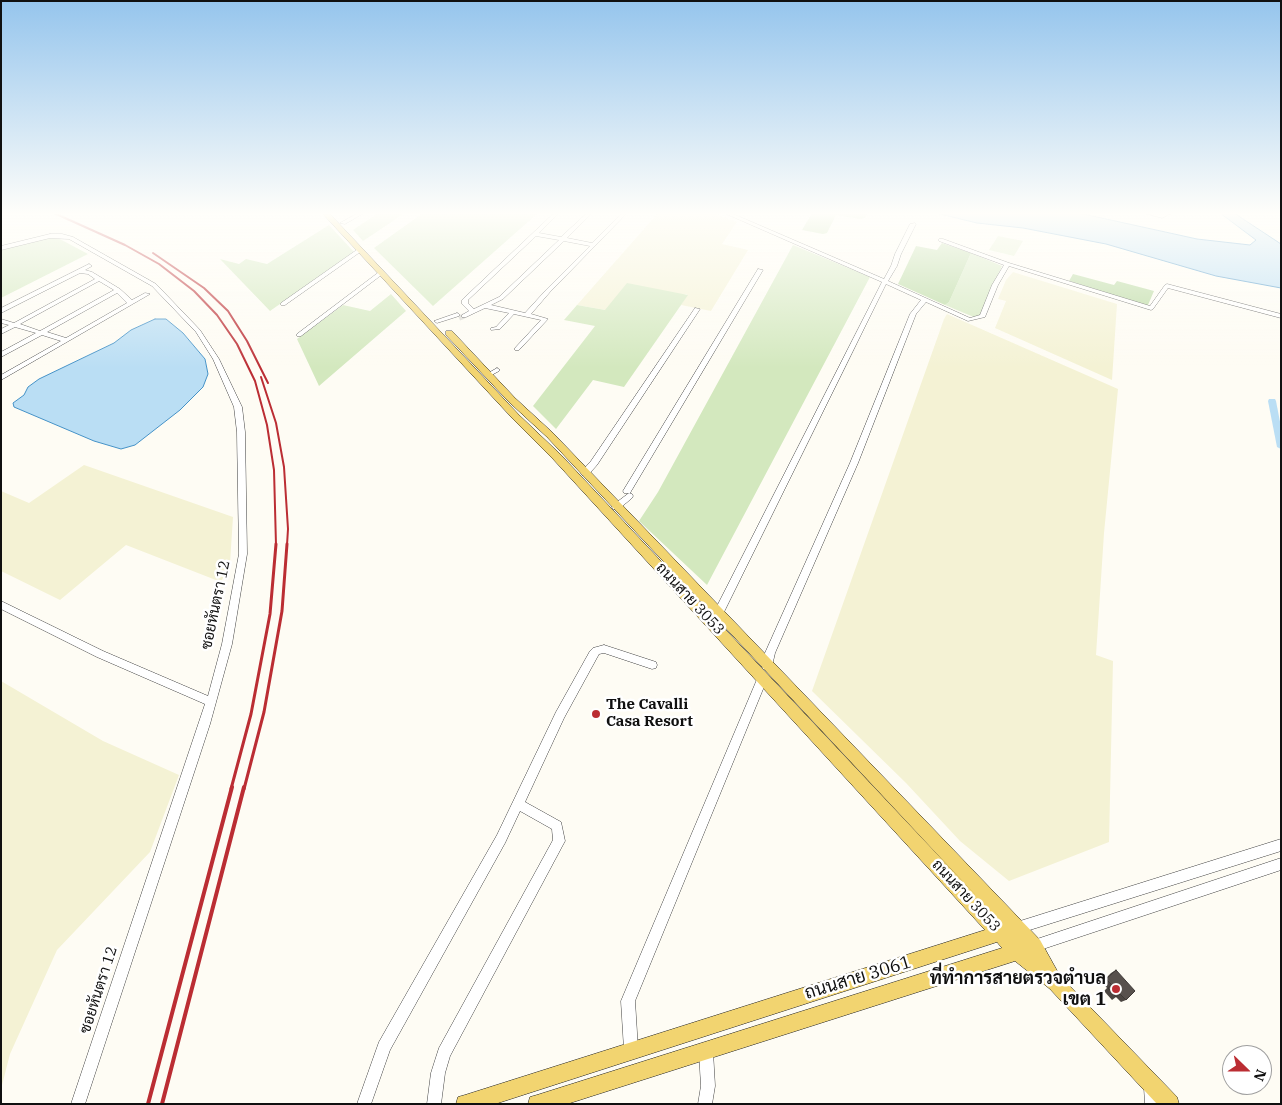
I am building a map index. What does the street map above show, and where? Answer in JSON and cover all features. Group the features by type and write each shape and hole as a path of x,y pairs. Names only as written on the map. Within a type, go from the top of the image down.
{"main road":[{"name":"ถนนสาย 3053","path":"373,265 528,421 585,473 718,614 765,671 1056,983"},
{"name":"ถนนสาย 3053","path":"382,265 438,323 493,372 528,421 557,457 765,671 1170,1104"},
{"name":"ถนนสาย 3061","path":"465,1104 631,1049 1008,931"},
{"name":"ถนนสาย 3061","path":"537,1104 1026,949"}],"street":[{"name":"ซอยหันตรา 12","path":"78,1104 211,702 227,644 243,554 241,432 238,407 225,375 207,343 179,310 154,285 120,265"},
{"path":"283,304 339,265"},
{"path":"464,314 465,300 503,265"},
{"path":"438,323 485,306 501,298 537,265"},
{"path":"527,315 574,265"},
{"path":"846,265 970,320 976,320 983,316 995,285 1007,265"},
{"path":"718,614 894,265"},
{"path":"1009,265 1151,308 1167,286 1281,316"},
{"path":"1,311 89,266"},
{"path":"79,270 100,279 118,290 131,303"},
{"path":"615,506 629,492 760,270"},
{"path":"299,335 381,273"},
{"path":"1,332 100,279"},
{"path":"1,355 118,290"},
{"path":"1,378 147,294"},
{"path":"631,1049 628,1001 765,671 770,653 850,472 913,314 925,300"},
{"path":"485,306 545,319 517,349"},
{"path":"585,473 594,463 697,309"},
{"path":"493,329 498,328 513,312"},
{"path":"1,321 66,340"},
{"path":"1,605 100,654 211,702"},
{"path":"364,1104 384,1047 518,804 560,715 596,651 604,649 652,665"},
{"path":"434,1104 438,1073 444,1053 559,841 557,826 518,804"},
{"name":"ถนนสาย 3061","path":"1008,931 1281,845"},
{"name":"ถนนสาย 3061","path":"1026,949 1281,864"},
{"path":"705,1104 708,1086 706,1052"},
{"path":"1152,1084 1152,1104"}],"shaded area":[{"path":"613,265 739,265 711,311 681,305 687,294 605,310 577,305"},
{"path":"1013,272 1117,304 1112,380 995,328 1006,301 998,299 1006,280"},
{"path":"947,314 1118,389 1104,533 1096,655 1113,661 1109,842 1009,881 960,841 906,783 812,691"},
{"path":"84,465 233,517 230,563 221,582 126,545 60,600 1,571 1,491 29,503"},
{"path":"1,681 103,741 179,775 150,852 57,950 10,1054 1,1089"}],"green space":[{"path":"1,265 67,265 1,298"},
{"path":"225,265 336,265 270,311"},
{"path":"391,265 480,265 433,306"},
{"path":"782,265 840,265 870,277 707,585 639,521 658,492"},
{"path":"907,265 966,265 949,302 945,305 898,284"},
{"path":"966,265 1002,266 980,315 976,318 945,305 949,302"},
{"path":"1073,274 1114,285 1117,281 1154,291 1148,305 1144,305 1069,281"},
{"path":"627,283 688,295 624,387 593,380 556,429 533,406 595,326 564,320 577,305 605,310"},
{"path":"391,294 406,311 319,386 297,339 343,305 370,311"}],"water":[{"path":"1177,265 1281,265 1281,288 1216,276"},
{"path":"155,319 166,319 183,333 205,359 208,374 203,387 180,410 135,445 121,449 94,441 14,407 13,403 24,395 28,387 39,379 114,343 131,330"}],"building":[{"path":"1116,970 1135,991 1126,1000 1120,994 1116,997 1108,988 1112,985 1106,979"}],"waterway":[{"path":"1272,401 1281,447"}],"tunnel":[{"path":"459,318 464,316"}],"railway":[{"path":"160,265 194,291 217,315 237,344 255,381 267,425 274,470 276,544"},
{"path":"170,265 204,288 228,311 247,341 268,383"},
{"path":"261,377 276,423 284,467 288,529 287,545"},
{"path":"231,789 251,714 270,614 276,544"},
{"path":"244,789 264,712 282,611 287,544"},
{"path":"148,1104 232,787"},
{"path":"162,1104 244,787"}],"place":[{"name":"The Cavalli Casa Resort","path":"596,714"},
{"name":"ที่ทำการสายตรวจตำบล เขต 1","path":"1116,989"}]}
